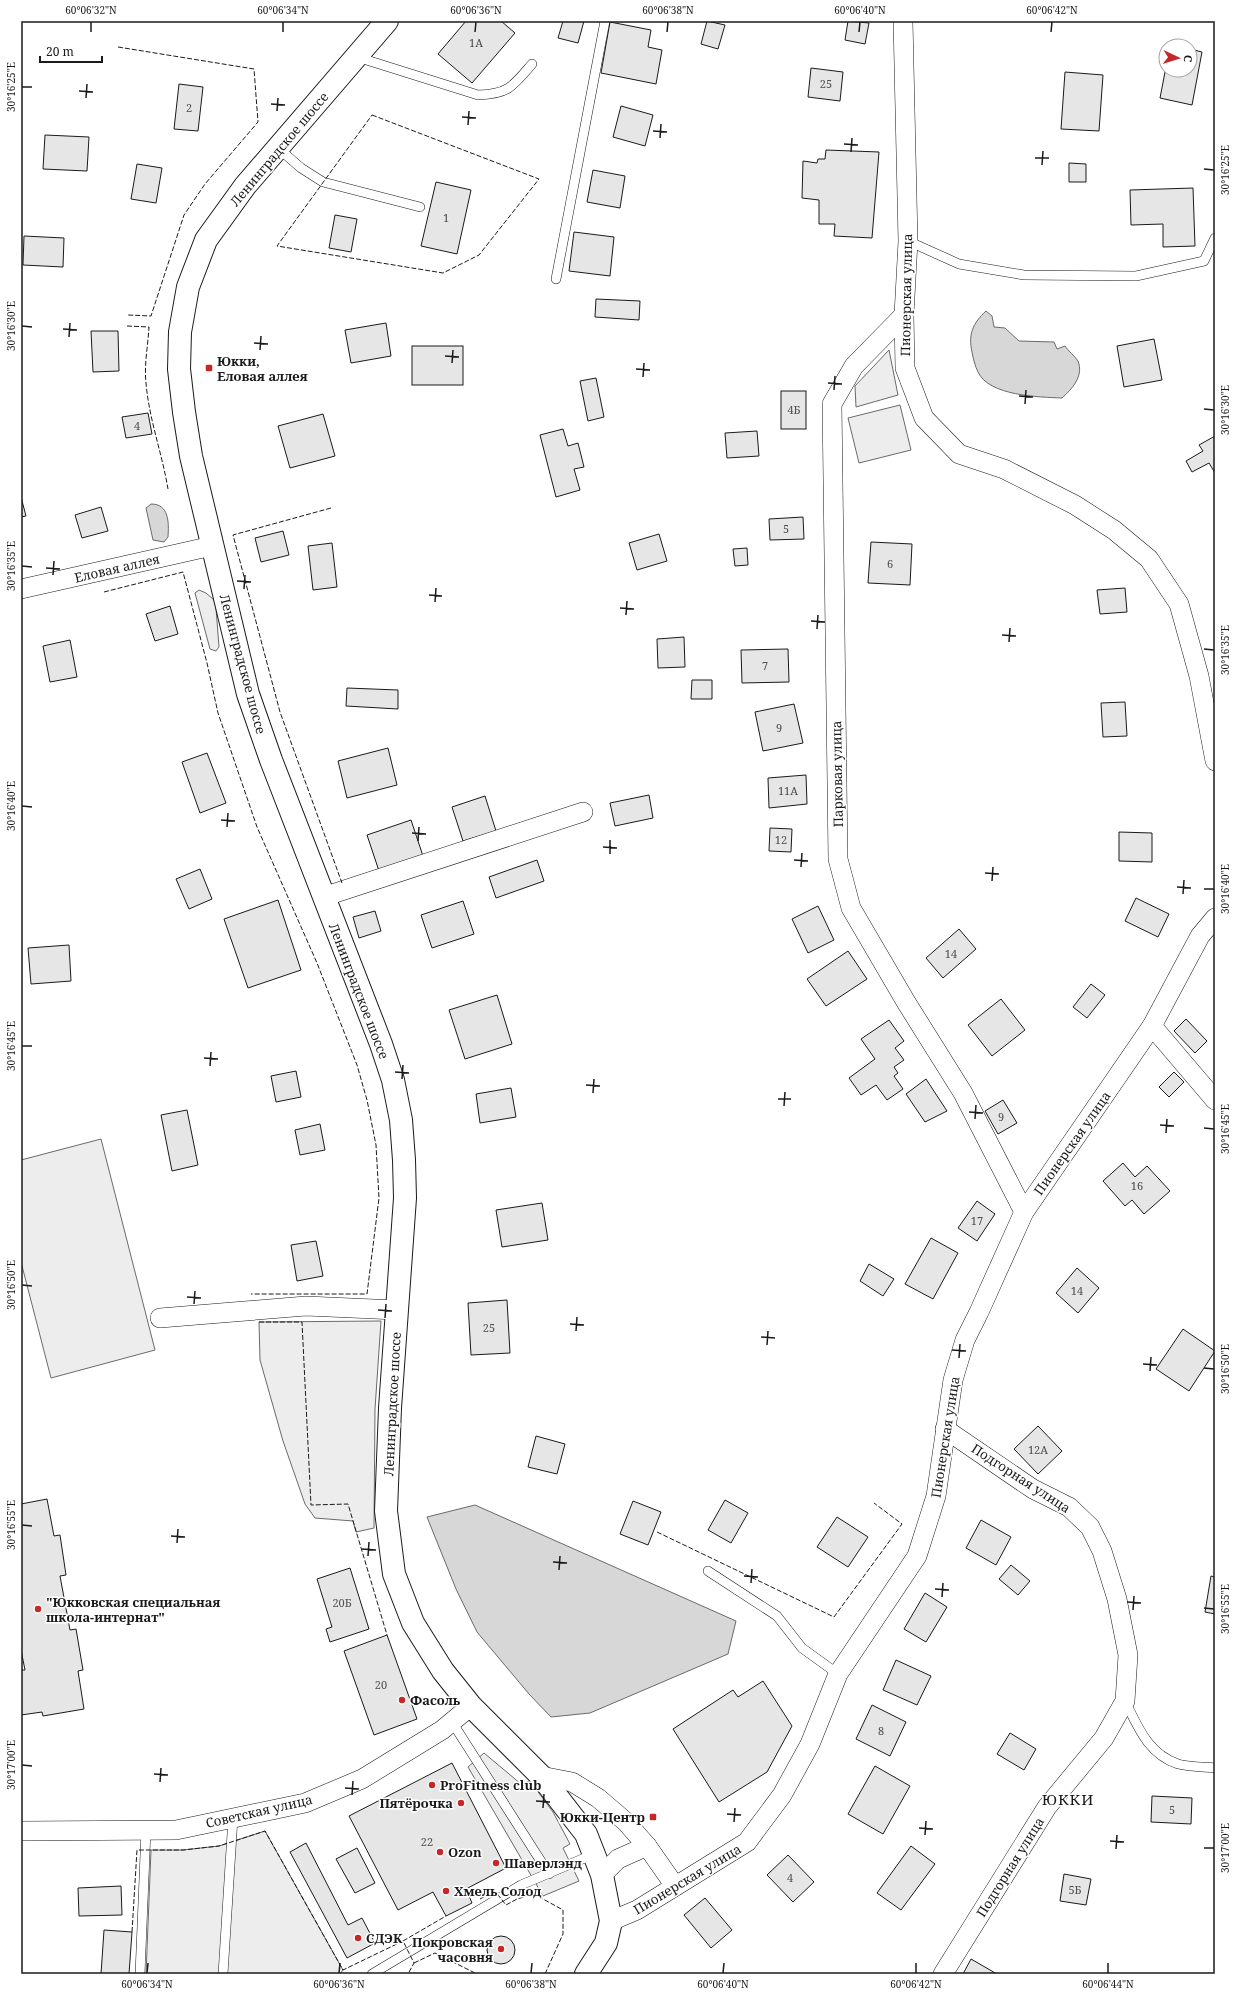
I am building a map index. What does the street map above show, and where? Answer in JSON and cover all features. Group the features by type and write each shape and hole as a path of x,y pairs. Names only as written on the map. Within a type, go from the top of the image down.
{"main road":[{"name":"Ленинградское шоссе","path":"387,21 245,186 206,240 188,287 180,332 180,369 184,412 191,456 251,702 323,897 381,1044 393,1080 401,1120 405,1198 386,1511 394,1574 406,1607 423,1640 442,1671 471,1706 541,1776 586,1834 602,1875 611,1920 606,1943 588,1973"}],"street":[{"name":"Пионерская улица","path":"903,21 908,241 904,315 905,368 924,418 959,454 1004,469 1075,505 1114,530 1149,559 1179,604 1199,676 1215,761"},
{"name":"Парковая улица","path":"904,315 854,366 832,404 838,859 851,908 906,1002 963,1093 1024,1212"},
{"name":"Еловая аллея","path":"21,589 212,546"},
{"path":"323,897 583,812"},
{"name":"Пионерская улица","path":"611,1920 637,1910 747,1842 782,1795 810,1744 838,1674 917,1556 936,1496 953,1380 965,1340 980,1312 1024,1212 1152,1026 1200,936 1215,918"},
{"path":"1152,1026 1215,1100"},
{"path":"160,1318 306,1306 397,1310"},
{"name":"Подгорная улица","path":"943,1974 1047,1807 1104,1738 1125,1701 1128,1655 1117,1600 1102,1551 1090,1527 1069,1507 1033,1489 945,1429"},
{"name":"Советская улица","path":"21,1831 176,1830 305,1803 362,1778 442,1730 471,1706"},
{"path":"541,1776 572,1782 598,1798 626,1822 647,1846 675,1886"},
{"path":"602,1875 618,1859 647,1846"}],"lane":[{"path":"556,279 605,21"},
{"path":"356,57 478,95 496,94 513,85 532,64"},
{"path":"278,148 301,168 323,182 420,207"},
{"path":"908,241 959,264 1024,275 1136,276 1204,261 1215,238"},
{"path":"708,1570 777,1616 802,1648 838,1674"},
{"path":"1125,1701 1146,1741 1158,1754 1178,1764 1215,1768"},
{"path":"452,1722 549,1874"},
{"path":"223,1974 233,1818"},
{"path":"140,1974 146,1830"},
{"path":"372,1974 521,1885 594,1854"}],"shaded area":[{"path":"986,311 992,316 994,327 1005,328 1019,341 1054,342 1057,349 1065,346 1078,361 1079,367 1078,377 1070,391 1062,398 1028,396 1003,391 984,380 975,365 971,346 971,334 975,324"},
{"path":"889,350 898,395 856,407 855,386"},
{"path":"900,405 911,450 859,463 848,418"},
{"path":"151,504 161,507 165,510 167,515 168,537 164,542 153,540 146,508"},
{"path":"199,590 206,593 214,600 219,647 216,651 210,649 195,593"},
{"path":"101,1139 155,1350 51,1378 21,1262 21,1160"},
{"path":"381,1321 375,1409 374,1528 356,1532 353,1521 315,1518 305,1504 283,1441 260,1360 259,1322"},
{"path":"475,1505 736,1621 728,1654 590,1713 551,1717 529,1694 477,1632 456,1589 427,1517"},
{"path":"484,1753 521,1784 530,1781 553,1812 570,1844 563,1848 579,1881 543,1896 468,1767"},
{"path":"265,1831 343,1970 340,1974 146,1974 151,1850 183,1850 219,1846"}],"building":[{"path":"466,21 501,21 515,33 472,83 438,54"},
{"path":"563,21 584,21 578,43 558,38"},
{"path":"707,21 725,25 718,49 701,44"},
{"path":"848,21 869,23 865,44 845,40"},
{"path":"610,22 651,30 648,47 662,50 656,84 601,73"},
{"path":"1198,51 1202,52 1198,73"},
{"path":"811,68 843,72 840,101 808,97"},
{"path":"1065,72 1103,75 1099,131 1061,129"},
{"path":"1164,78 1197,78 1192,105 1160,98"},
{"path":"179,84 203,87 198,131 174,129"},
{"path":"621,106 653,115 645,146 613,137"},
{"path":"45,135 89,137 87,171 43,169"},
{"path":"826,150 879,152 872,238 834,236 835,224 819,224 819,200 802,198 803,161 817,163 818,159 825,159"},
{"path":"1069,163 1086,164 1086,182 1069,182"},
{"path":"137,164 162,168 156,203 131,199"},
{"path":"593,170 625,176 620,208 587,202"},
{"path":"436,182 471,190 457,254 421,246"},
{"path":"1193,188 1195,246 1163,247 1163,224 1131,225 1130,190"},
{"path":"335,215 357,219 351,252 329,248"},
{"path":"574,232 614,237 610,276 569,271"},
{"path":"24,236 64,238 63,267 23,265"},
{"path":"596,299 640,301 639,320 595,317"},
{"path":"386,323 391,356 351,363 345,330"},
{"path":"91,331 118,331 119,371 93,372"},
{"path":"1154,339 1162,380 1124,387 1117,346"},
{"path":"412,346 463,346 463,385 412,385"},
{"path":"596,378 604,417 588,421 580,381"},
{"path":"781,391 806,391 806,429 781,429"},
{"path":"148,413 152,434 126,438 122,417"},
{"path":"323,414 335,456 290,468 278,426"},
{"path":"563,429 568,446 578,443 584,467 574,469 580,490 556,497 540,435"},
{"path":"757,431 759,456 727,458 725,433"},
{"path":"1215,436 1215,473 1209,463 1192,472 1186,461 1203,451 1199,445"},
{"path":"21,497 26,516 21,517"},
{"path":"101,507 108,531 82,538 75,515"},
{"path":"803,517 804,539 770,540 769,519"},
{"path":"283,531 289,555 261,562 255,538"},
{"path":"659,534 667,561 637,570 629,543"},
{"path":"871,542 912,544 910,585 868,583"},
{"path":"332,543 337,587 313,590 308,546"},
{"path":"747,548 748,565 735,566 733,549"},
{"path":"1125,588 1127,612 1100,614 1097,590"},
{"path":"170,606 178,634 155,641 146,614"},
{"path":"684,637 685,667 658,668 657,639"},
{"path":"70,640 77,677 50,682 43,646"},
{"path":"788,649 789,682 742,683 741,650"},
{"path":"692,680 712,680 712,699 691,699"},
{"path":"347,688 398,690 398,709 346,706"},
{"path":"1125,702 1127,736 1103,737 1101,703"},
{"path":"794,704 803,743 763,751 755,712"},
{"path":"388,748 397,785 347,798 338,761"},
{"path":"207,753 226,803 200,813 182,762"},
{"path":"806,775 807,804 769,808 768,778"},
{"path":"649,795 653,818 615,826 610,803"},
{"path":"485,796 496,831 463,841 452,807"},
{"path":"411,820 423,856 379,871 367,835"},
{"path":"770,828 792,829 791,852 769,851"},
{"path":"1119,832 1152,833 1152,862 1119,861"},
{"path":"537,860 544,881 496,898 489,877"},
{"path":"200,869 212,899 189,909 176,879"},
{"path":"1136,898 1169,914 1158,937 1125,921"},
{"path":"278,900 301,970 248,988 224,919"},
{"path":"463,901 474,934 432,948 421,915"},
{"path":"818,906 834,940 808,953 792,919"},
{"path":"375,911 381,931 359,938 353,917"},
{"path":"959,929 976,949 943,978 926,958"},
{"path":"69,945 71,981 31,984 28,948"},
{"path":"848,951 867,979 826,1006 807,979"},
{"path":"1091,984 1105,995 1087,1018 1073,1007"},
{"path":"497,995 512,1044 465,1059 449,1010"},
{"path":"1001,999 1025,1030 992,1056 968,1025"},
{"path":"1186,1019 1207,1041 1195,1053 1174,1031"},
{"path":"889,1020 904,1041 895,1048 904,1060 894,1067 898,1073 894,1076 903,1089 887,1100 876,1085 861,1095 849,1078 875,1059 861,1039"},
{"path":"296,1071 301,1097 276,1102 271,1076"},
{"path":"1174,1072 1184,1082 1169,1097 1159,1087"},
{"path":"926,1079 947,1111 925,1122 906,1094"},
{"path":"511,1088 516,1117 480,1123 476,1094"},
{"path":"1003,1100 1017,1123 998,1134 985,1111"},
{"path":"187,1110 198,1165 172,1171 161,1115"},
{"path":"320,1124 325,1150 300,1155 295,1130"},
{"path":"1123,1163 1135,1177 1147,1166 1170,1191 1144,1214 1132,1200 1125,1206 1103,1181"},
{"path":"977,1201 995,1214 977,1241 958,1228"},
{"path":"542,1203 548,1240 502,1247 496,1210"},
{"path":"931,1238 958,1253 933,1299 905,1284"},
{"path":"316,1241 323,1276 297,1281 291,1245"},
{"path":"869,1264 894,1279 883,1296 860,1281"},
{"path":"1077,1268 1099,1288 1078,1313 1056,1293"},
{"path":"507,1300 510,1353 471,1355 468,1303"},
{"path":"1183,1329 1215,1351 1189,1391 1156,1369"},
{"path":"1038,1426 1062,1451 1038,1474 1014,1449"},
{"path":"536,1436 565,1444 557,1474 528,1467"},
{"path":"47,1499 54,1536 60,1535 66,1575 60,1576 70,1630 76,1629 83,1670 78,1671 84,1709 43,1716 42,1712 21,1715 21,1670 25,1670 21,1650 21,1504"},
{"path":"725,1500 748,1513 731,1543 708,1530"},
{"path":"633,1501 661,1512 648,1545 620,1534"},
{"path":"837,1517 868,1537 848,1567 817,1547"},
{"path":"981,1520 1011,1537 996,1565 966,1548"},
{"path":"1011,1565 1030,1581 1018,1595 999,1579"},
{"path":"350,1568 369,1629 330,1642 326,1629 332,1627 317,1579"},
{"path":"1211,1576 1215,1577 1215,1614 1205,1612"},
{"path":"925,1593 947,1607 926,1642 904,1629"},
{"path":"387,1635 417,1719 374,1735 344,1651"},
{"path":"896,1660 931,1676 917,1705 883,1690"},
{"path":"763,1681 792,1726 767,1772 719,1802 673,1729 733,1690 738,1697"},
{"path":"872,1705 906,1722 890,1756 856,1739"},
{"path":"1010,1733 1036,1749 1024,1770 997,1754"},
{"path":"452,1763 506,1868 466,1889 472,1903 446,1916 433,1892 398,1910 349,1816"},
{"path":"875,1766 910,1786 883,1834 848,1814"},
{"path":"1152,1796 1192,1798 1191,1824 1151,1822"},
{"path":"306,1843 348,1925 362,1918 375,1943 347,1958 290,1852"},
{"path":"911,1846 935,1864 901,1910 877,1893"},
{"path":"357,1848 375,1883 355,1893 336,1859"},
{"path":"788,1855 814,1882 793,1902 767,1875"},
{"path":"1064,1874 1091,1879 1086,1905 1060,1901"},
{"path":"121,1886 122,1915 79,1916 78,1888"},
{"path":"705,1898 732,1930 711,1948 684,1915"},
{"path":"104,1930 132,1932 129,1974 101,1974"},
{"name":"Покровская часовня","path":"501,1936 511,1940 515,1950 511,1960 501,1964 491,1960 487,1950 491,1940"},
{"path":"971,1959 997,1974 963,1974"}],"fence":[{"path":"118,47 254,69 258,122 205,184 184,215 151,316 128,315"},
{"path":"372,115 539,179 479,255 443,273 277,246 372,115"},
{"path":"127,326 149,327 145,369 146,383 153,423 168,489"},
{"path":"331,508 233,535 280,712 342,883"},
{"path":"104,592 183,572 207,663 218,713 257,827 317,963 357,1065 367,1100 376,1145 379,1198 367,1294 251,1294"},
{"path":"259,1322 302,1322 311,1505 348,1504 387,1635"},
{"path":"657,1532 834,1617 902,1524 874,1503"},
{"path":"132,1932 137,1850 183,1850 219,1846 265,1831 343,1970 403,1941 414,1963 408,1974"},
{"path":"480,1899 495,1891 506,1905 517,1899 534,1894 563,1910 563,1934 545,1974"},
{"path":"403,1941 446,1916"},
{"path":"414,1963 435,1953 477,1974"}],"place":[{"name":"Юкки, Еловая аллея","path":"209,368"},
{"name":"\"Юкковская специальная школа-интернат\"","path":"38,1609"},
{"name":"Фасоль","path":"402,1700"},
{"name":"ProFitness club","path":"432,1785"},
{"name":"Пятёрочка","path":"461,1803"},
{"name":"Юкки-Центр","path":"653,1817"},
{"name":"Ozon","path":"440,1852"},
{"name":"Шаверлэнд","path":"496,1863"},
{"name":"Хмель Солод","path":"446,1891"},
{"name":"СДЭК","path":"358,1938"},
{"name":"Покровская часовня","path":"501,1949"}],"district":[{"name":"ЮККИ","path":"1068,1800"}]}
